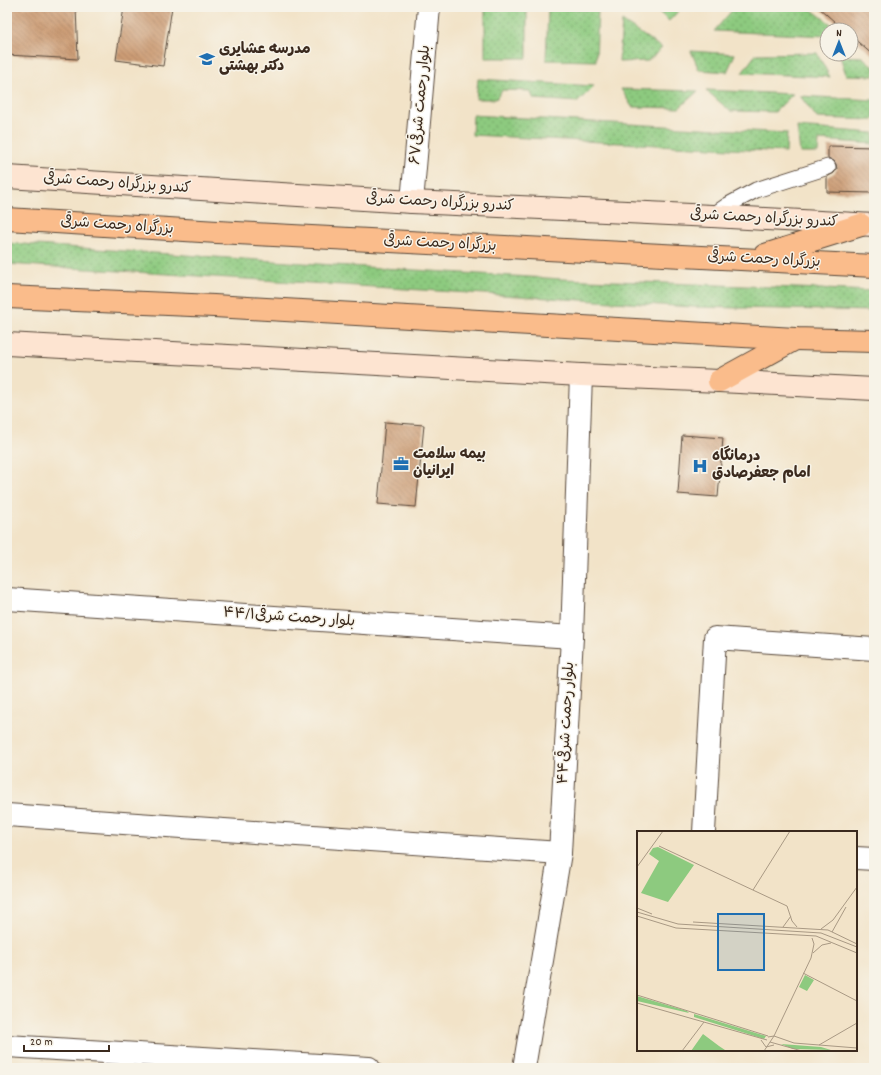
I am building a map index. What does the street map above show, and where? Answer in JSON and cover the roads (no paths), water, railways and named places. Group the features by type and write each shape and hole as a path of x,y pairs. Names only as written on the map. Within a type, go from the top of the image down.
{"highway":[{"name":"بزرگراه رحمت شرقی","path":"7,219 217,232 874,266"},
{"path":"751,259 868,225"},
{"path":"7,297 214,306 795,339 874,341"},
{"path":"719,381 795,339"}],"main road":[{"name":"کندرو بزرگراه رحمت شرقی","path":"7,177 412,202 868,225"},
{"path":"7,344 581,375 874,389"}],"street":[{"name":"بلوار رحمت شرقی۶۷","path":"412,202 429,7"},
{"name":"۴۴بلوار رحمت شرقی","path":"524,1068 560,853 572,638 581,375"},
{"name":"بلوار رحمت شرقی۴۴/۱","path":"7,600 572,638"},
{"path":"704,831 715,638 874,649"},
{"path":"7,815 560,853"},
{"path":"857,858 874,859"},
{"path":"7,1046 369,1068"}],"lane":[{"path":"712,216 728,205 756,190 828,167"}],"place":[{"name":"مدرسه عشایری دکتر بهشتی","path":"207,59"},
{"name":"بیمه سلامت ایرانیان","path":"401,464"},
{"name":"درمانگاه امام جعفرصادق","path":"700,466"}]}
